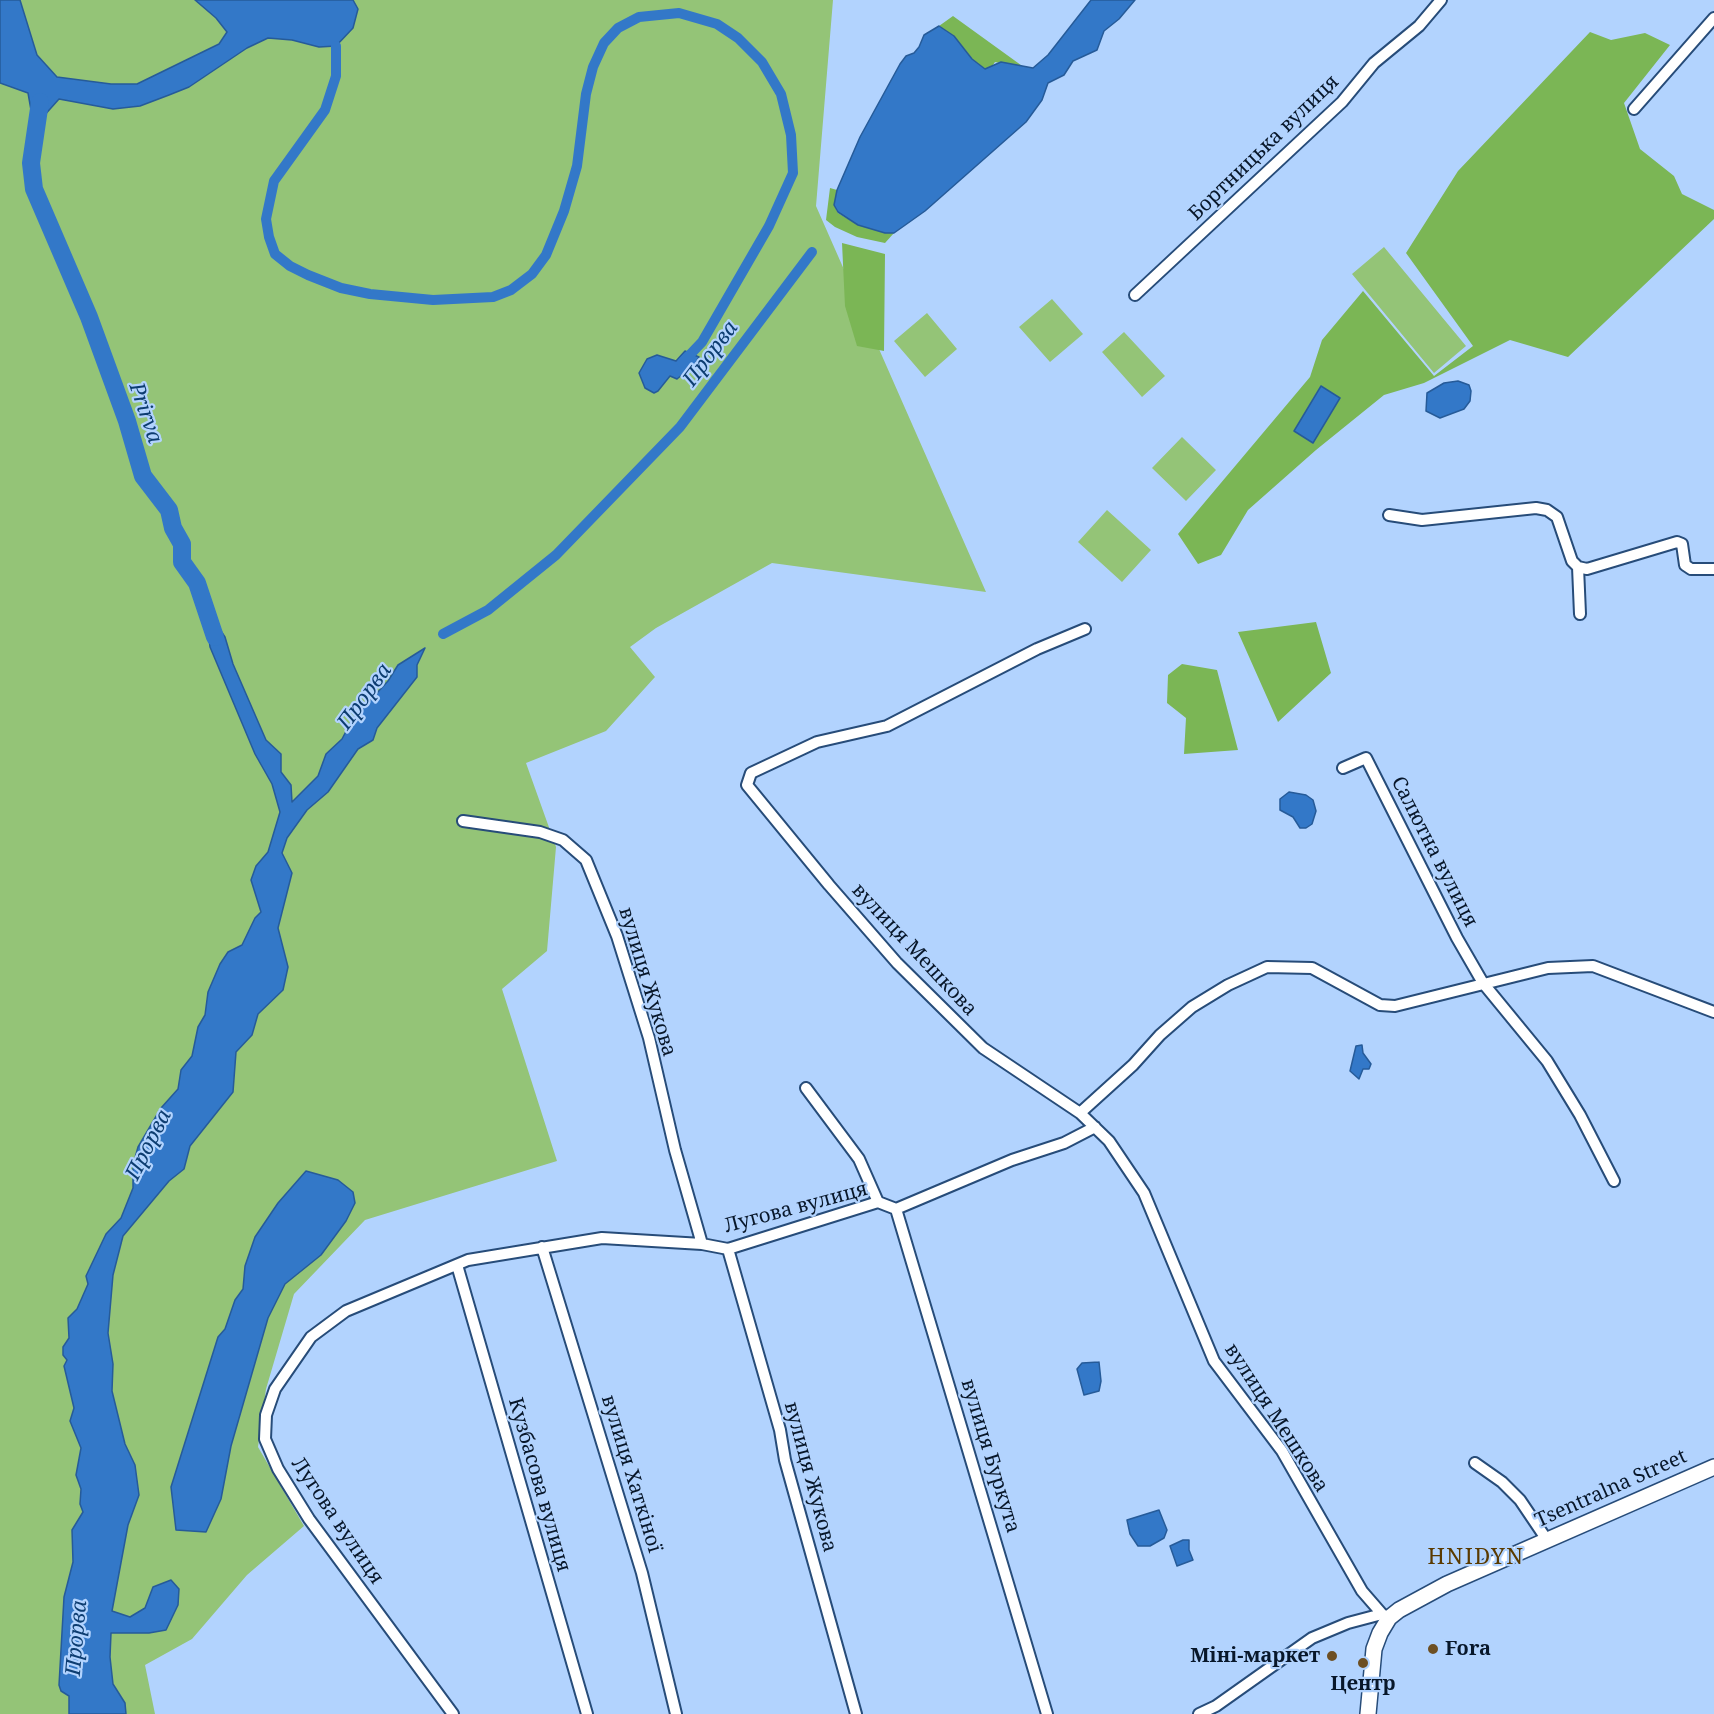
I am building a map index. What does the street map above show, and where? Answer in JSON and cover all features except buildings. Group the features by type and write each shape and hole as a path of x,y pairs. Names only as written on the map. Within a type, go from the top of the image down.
{"street":[{"name":"Бортницька вулиця","path":"1135,295 1342,102 1374,63 1419,26 1441,0"},
{"path":"1634,109 1714,18"},
{"path":"1389,515 1422,520 1536,508 1547,510 1557,517 1572,561 1578,567 1587,569 1677,542 1682,544 1685,565 1690,569 1714,569"},
{"path":"1578,567 1580,614"},
{"name":"вулиця Мешкова","path":"1085,628 1037,649 887,726 817,742 751,773 747,785 897,963 983,1048 1080,1113 1109,1141 1144,1193 1214,1361 1282,1451 1362,1591 1386,1616"},
{"name":"Салютна вулиця","path":"1343,768 1366,758 1456,938 1483,983 1547,1061 1580,1115 1614,1181"},
{"name":"вулиця Жукова","path":"463,821 540,832 562,840 586,860 617,936 649,1038 675,1150 702,1244"},
{"path":"1080,1113 1192,1007 1228,985 1267,967 1312,968 1333,977 1380,1005 1395,1006 1548,968 1593,966 1714,1012"},
{"path":"806,1088 859,1159 878,1202"},
{"name":"Лугова вулиця","path":"453,1714 309,1519 278,1469 265,1439 266,1414 275,1389 311,1337 346,1311 468,1260 602,1238 702,1244 728,1249 878,1202 896,1209 1012,1160 1064,1143 1095,1127"},
{"name":"вулиця Буркута","path":"896,1209 1047,1714"},
{"name":"вулиця Хаткіної","path":"542,1247 642,1572 676,1714"},
{"name":"вулиця Жукова","path":"728,1249 780,1430 786,1460 856,1714"},
{"name":"Кузбасова вулиця","path":"457,1265 587,1714"},
{"path":"1475,1463 1509,1488 1547,1540"},
{"name":"Tsentralna Street","path":"1386,1616 1447,1584 1714,1467"},
{"path":"1199,1714 1225,1700 1312,1638 1348,1623 1386,1616 1374,1649 1368,1714"}],"green space":[{"path":"0,0 833,0 816,206 986,592 772,563 656,628 630,647 655,677 606,731 526,763 556,847 547,951 502,989 557,1161 365,1220 294,1294 266,1389 258,1447 304,1526 247,1575 192,1639 145,1665 155,1714 0,1714"},
{"path":"953,16 1025,68 995,62 991,68 985,69 972,59 954,36 939,26"},
{"path":"1590,32 1611,40 1645,33 1670,45 1624,103 1640,149 1674,176 1682,194 1714,210 1714,219 1568,357 1510,340 1424,383 1384,395 1316,450 1248,510 1221,555 1198,564 1178,534 1310,377 1322,340 1363,291 1434,376 1473,346 1406,253 1458,171"},
{"path":"830,188 837,190 834,205 838,213 858,225 885,233 894,233 885,243 857,237 835,227 826,220"},
{"path":"842,243 885,254 884,351 857,346 845,306"},
{"path":"1384,247 1466,346 1434,373 1352,274"},
{"path":"1052,299 1083,334 1050,362 1019,327"},
{"path":"927,313 957,349 925,377 894,341"},
{"path":"1124,332 1165,376 1142,397 1102,352"},
{"path":"1182,437 1216,470 1186,501 1152,468"},
{"path":"1107,510 1151,550 1122,582 1078,542"},
{"path":"1316,622 1331,673 1278,722 1238,632"},
{"path":"1182,664 1217,670 1238,750 1184,754 1186,718 1167,703 1168,675"}],"water":[{"path":"0,0 20,0 37,55 57,77 111,84 137,84 219,44 227,32 216,18 195,0 353,0 358,9 353,28 336,46 319,47 292,40 268,38 247,48 189,87 169,95 140,106 113,109 59,99 34,127 28,93 0,83"},
{"path":"1091,0 1135,0 1119,19 1104,31 1097,50 1073,61 1064,75 1048,83 1042,100 1026,122 925,211 894,233 885,233 858,225 838,212 834,205 837,190 860,137 900,64 906,56 914,53 919,47 924,35 939,26 954,36 972,59 985,69 1001,62 1033,68 1048,55"},
{"path":"685,351 699,357 695,364 677,379 670,376 654,393 645,388 639,373 647,359 657,355 676,361"},
{"path":"1458,381 1469,385 1471,391 1470,401 1464,409 1440,418 1426,411 1427,393 1444,383"},
{"path":"1321,386 1340,398 1313,443 1294,431"},
{"path":"206,615 213,619 225,637 233,664 266,740 281,754 281,772 291,785 292,802 318,776 326,754 342,739 352,720 388,681 398,665 425,648 417,665 417,677 377,728 373,740 358,749 328,792 307,810 287,838 282,853 292,873 278,928 288,967 283,990 258,1014 252,1035 236,1052 233,1092 190,1146 184,1169 169,1181 123,1236 113,1275 108,1333 113,1364 112,1391 125,1444 135,1465 139,1495 128,1525 112,1611 130,1617 145,1608 153,1587 171,1580 179,1589 178,1605 166,1630 149,1633 111,1633 110,1657 113,1684 125,1703 126,1714 69,1714 69,1696 61,1691 59,1685 64,1597 73,1562 72,1530 83,1512 80,1504 81,1489 76,1475 81,1448 70,1421 74,1408 64,1366 67,1360 63,1355 63,1347 69,1338 68,1318 77,1309 88,1284 86,1276 106,1234 121,1218 133,1188 133,1165 138,1147 161,1108 178,1089 181,1070 192,1056 198,1027 205,1015 208,992 220,964 228,952 242,945 255,918 261,912 251,880 256,866 268,852 280,812 272,784 255,754 210,647"},
{"path":"1289,792 1306,795 1313,800 1316,811 1312,824 1306,828 1300,828 1293,817 1280,810 1280,799"},
{"path":"1362,1045 1363,1053 1371,1064 1369,1069 1363,1069 1359,1079 1350,1071 1356,1046"},
{"path":"306,1171 338,1180 353,1192 355,1203 346,1221 321,1255 285,1284 268,1318 231,1446 221,1499 206,1532 176,1530 171,1487 218,1337 225,1329 235,1300 243,1289 245,1266 255,1237 278,1203"},
{"path":"1099,1362 1101,1381 1099,1391 1084,1395 1077,1369 1082,1363"},
{"path":"1159,1510 1167,1530 1164,1538 1150,1546 1138,1546 1130,1534 1127,1520"},
{"path":"1183,1540 1189,1540 1189,1550 1193,1560 1177,1566 1170,1546"}],"waterway":[{"path":"336,46 336,76 325,110 274,181 266,219 275,254 290,266 341,288 370,294 433,300 493,297 511,290 532,274 546,255 564,211 577,166 586,94 593,67 604,43 618,28 639,17 679,13 717,24 738,38 762,62 781,94 791,135 793,173 769,226 702,342 682,363"},
{"name":"Prirva","path":"40,102 31,163 34,189 89,317 127,421 143,476 169,510 173,528 182,544 182,562 197,583 215,637"},
{"name":"Прорва","path":"443,634 488,610 556,555 680,427 812,252"}],"place":[{"name":"Fora","path":"1433,1649"},
{"name":"Міні-маркет","path":"1332,1656"},
{"name":"Центр","path":"1363,1663"}],"district":[{"name":"HNIDYN","path":"1476,1558"}]}
